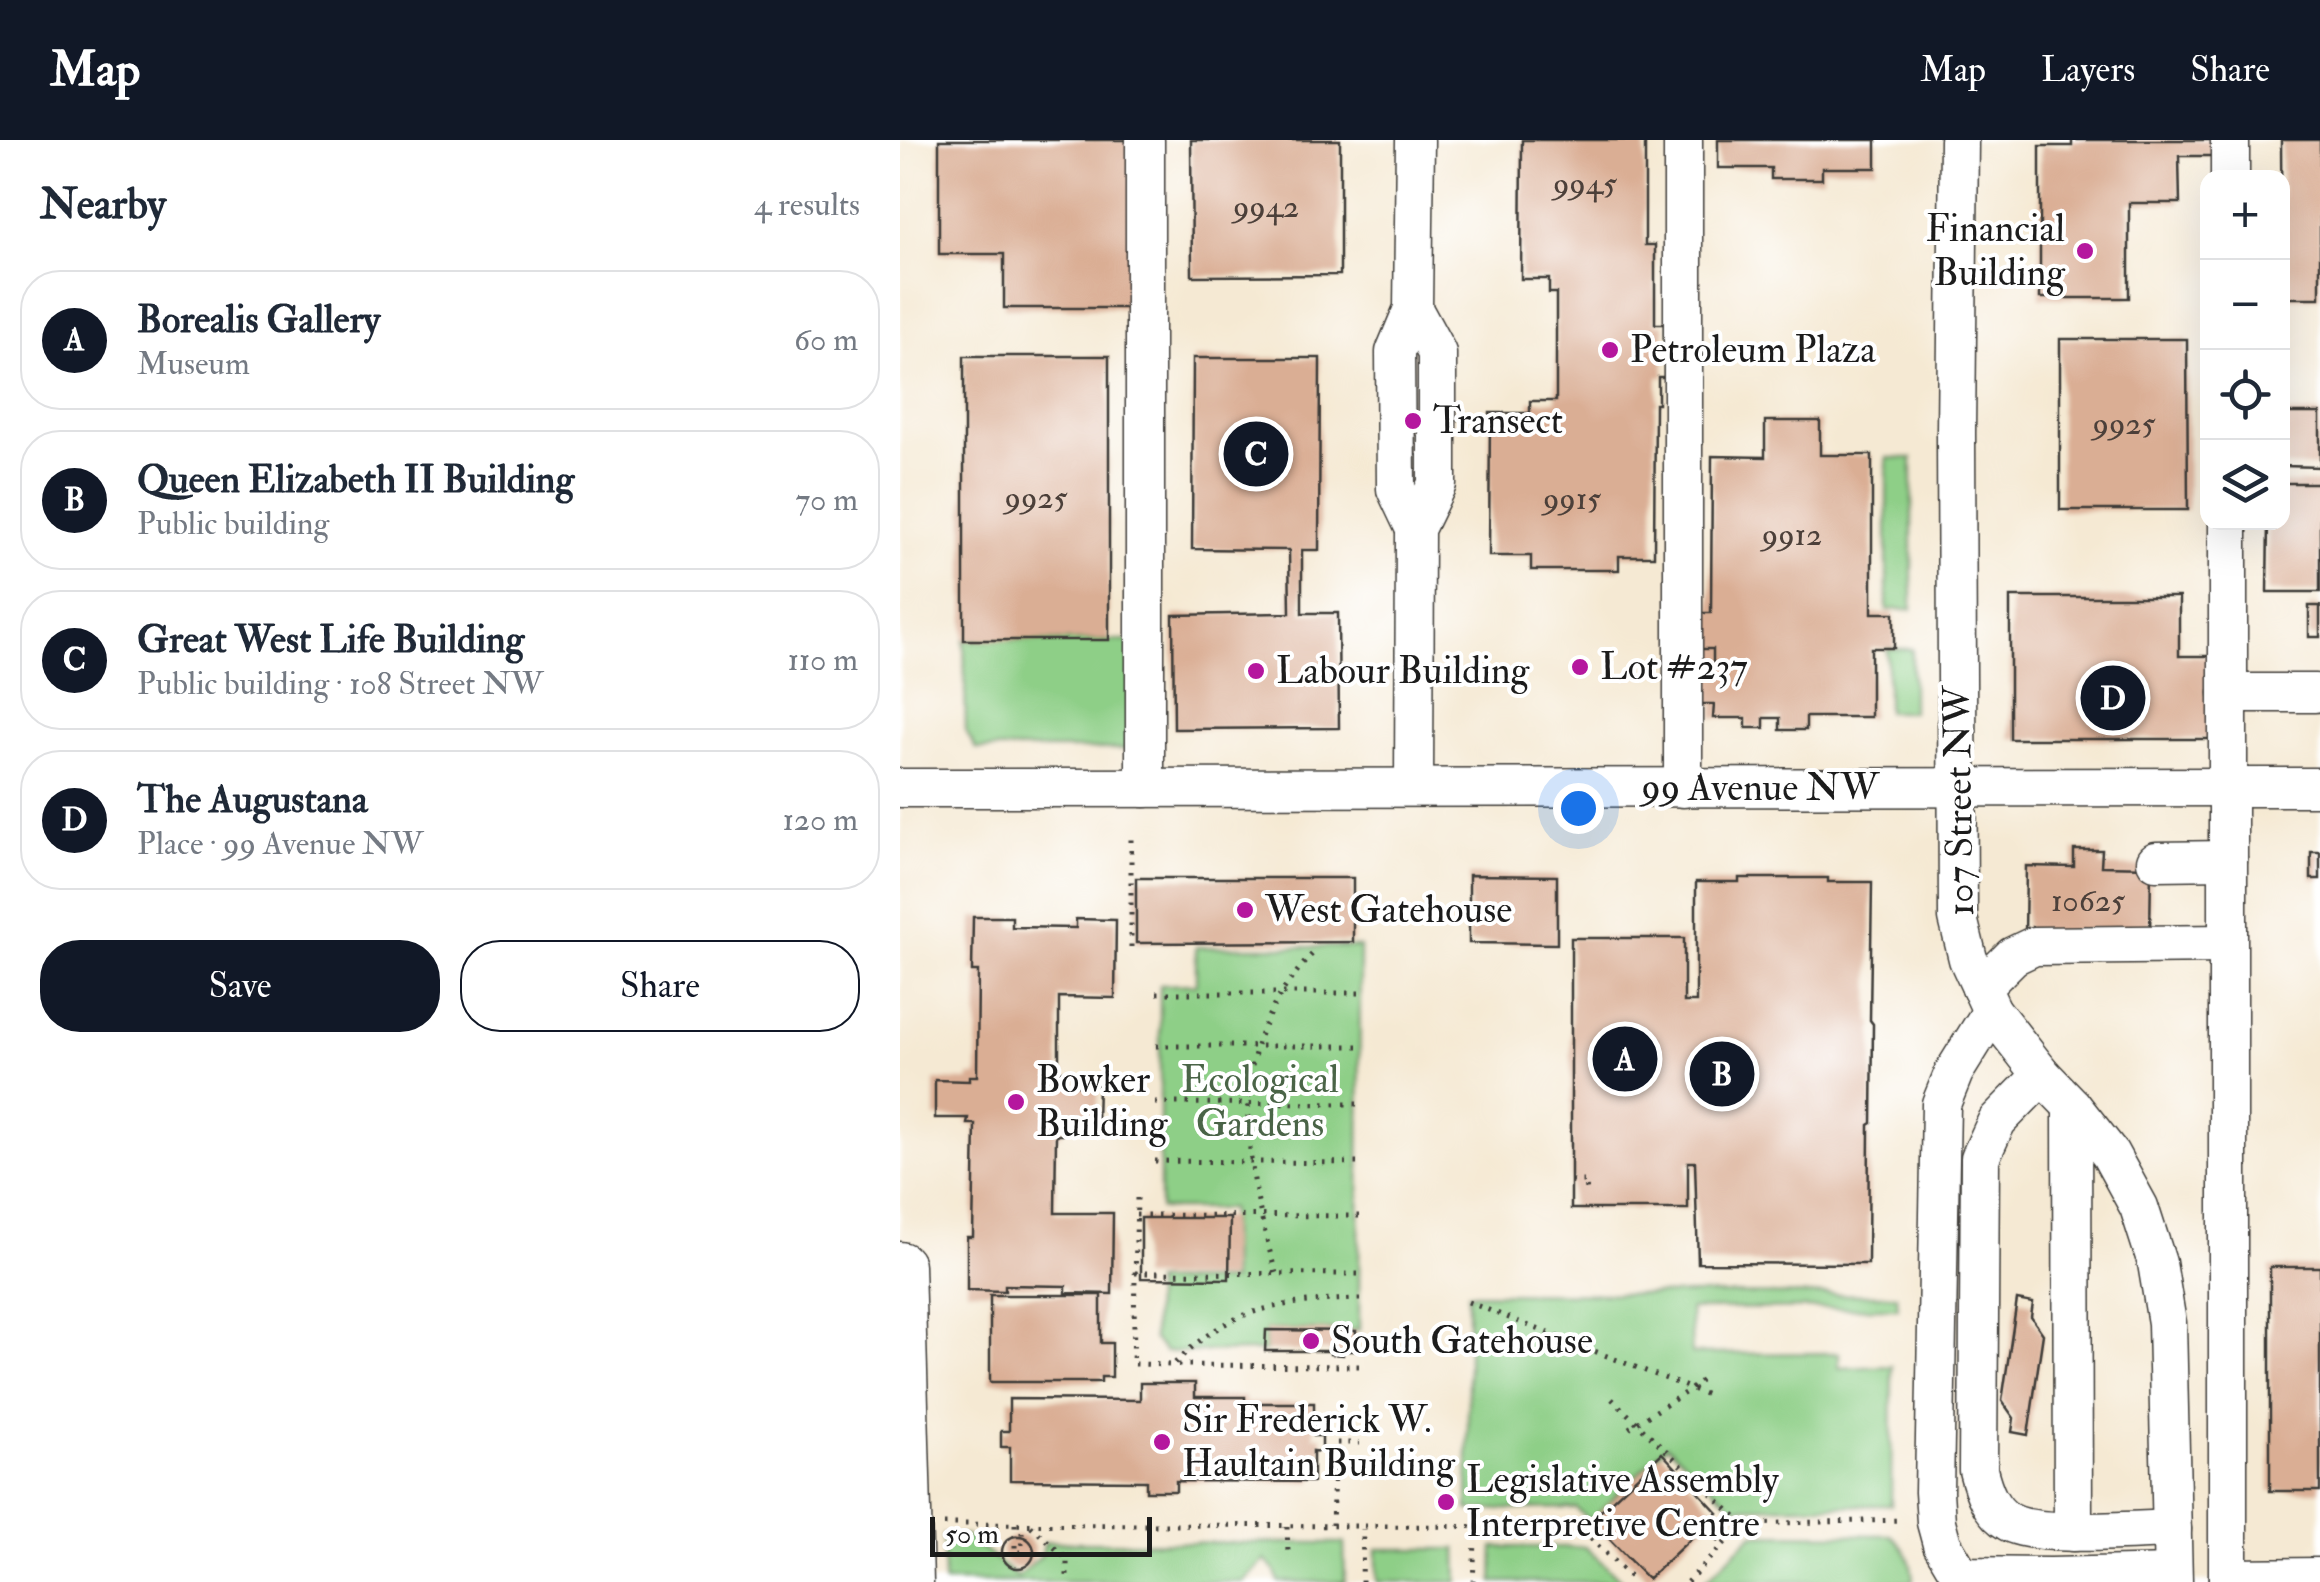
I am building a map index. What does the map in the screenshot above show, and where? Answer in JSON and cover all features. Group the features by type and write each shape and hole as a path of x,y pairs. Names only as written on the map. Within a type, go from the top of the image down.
{"main road":[{"path":"900,1266 908,1582"}],"street":[{"path":"1145,788 1146,140"},
{"path":"1414,786 1416,530 1437,484 1437,354 1413,310 1415,140"},
{"path":"1683,140 1683,788"},
{"name":"107 Street NW","path":"1958,140 1958,918 1968,959 1986,999 2042,1075 2110,1154 2138,1207 2157,1263 2167,1322 2173,1578"},
{"path":"2230,140 2230,170"},
{"path":"2228,530 2228,1580 2320,1577"},
{"path":"2228,694 2315,694"},
{"name":"99 Avenue NW","path":"900,788 2320,787"},
{"path":"2156,861 2228,860"},
{"path":"2173,1578 2050,1580 1961,1576 1942,1544 1934,1492 1941,1104 1986,999 2012,956 2034,946 2227,944"},
{"path":"2042,1075 1997,1121 1980,1158 1978,1470 1984,1492 1998,1513 2012,1524 2033,1529 2172,1529"},
{"path":"2072,1106 2073,1532"}],"path":[{"path":"1131,835 1131,946"},
{"path":"1276,1273 1252,1160 1250,1075 1266,1019 1280,993 1316,948"},
{"path":"1156,993 1360,993"},
{"path":"1156,1046 1360,1046"},
{"path":"1156,1102 1360,1104"},
{"path":"1155,1160 1360,1162"},
{"path":"1571,1181 1586,1181 1586,1196"},
{"path":"1136,1198 1133,1364 1359,1366"},
{"path":"1136,1214 1360,1216"},
{"path":"1135,1272 1360,1274"},
{"path":"1172,1365 1203,1337 1232,1320 1279,1306 1360,1299"},
{"path":"1468,1302 1710,1396"},
{"path":"1628,1428 1702,1380"},
{"path":"1612,1400 1743,1524 1903,1521 1901,1504"},
{"path":"1332,1525 1335,1443 1359,1442"},
{"path":"1695,1517 1724,1544"},
{"path":"936,1524 1579,1527 1635,1582"},
{"path":"1686,1582 1743,1524"},
{"path":"1022,1525 1067,1560 1067,1582"},
{"path":"1287,1527 1288,1552"},
{"path":"1362,1529 1362,1582"},
{"path":"1473,1582 1475,1542"}],"green space":[{"path":"1887,458 1912,458 1912,609 1887,610"},
{"path":"964,640 1133,641 1132,749 976,749 966,732"},
{"path":"1887,649 1912,649 1912,712 1887,712"},
{"name":"Ecological Gardens","path":"1196,947 1360,947 1359,1330 1266,1330 1265,1351 1165,1352 1153,1339 1154,1282 1231,1281 1230,1209 1160,1209 1160,985 1196,984"},
{"path":"1468,1293 1897,1295 1898,1308 1690,1309 1692,1354 1839,1353 1839,1368 1892,1366 1891,1505 1734,1507 1667,1445 1590,1521 1576,1508 1468,1510"},
{"path":"1753,1534 1891,1535 1908,1556 1913,1582 1704,1582"},
{"path":"943,1535 966,1536 1017,1577 1041,1556 1045,1542 1344,1543 1345,1582 1279,1582 1265,1560 1243,1582 944,1582"},
{"path":"1494,1547 1585,1547 1623,1582 1493,1582"},
{"path":"1377,1549 1457,1549 1458,1582 1377,1582"}],"building":[{"path":"939,140 1134,140 1134,308 1004,308 1004,254 939,254"},
{"path":"1191,140 1340,140 1340,275 1192,276"},
{"name":"Petroleum Plaza","path":"1522,140 1645,140 1645,245 1655,245 1655,324 1664,324 1664,377 1658,377 1655,404 1654,556 1619,556 1619,570 1531,570 1531,556 1489,556 1490,413 1530,413 1530,401 1556,401 1556,293 1549,293 1549,279 1521,279"},
{"path":"1718,140 1876,140 1876,168 1822,168 1822,179 1771,179 1771,168 1718,168"},
{"name":"Financial Building","path":"2072,140 2218,140 2218,156 2179,156 2180,203 2129,203 2129,298 2040,298 2040,146 2072,146"},
{"path":"2281,140 2320,140 2320,298 2290,298 2290,170 2281,170"},
{"path":"2060,339 2187,339 2188,510 2060,510"},
{"path":"964,356 1109,356 1109,640 964,640"},
{"path":"1193,358 1320,358 1319,550 1302,550 1302,613 1338,613 1339,728 1174,729 1173,615 1290,613 1289,550 1192,549"},
{"path":"2290,413 2320,413 2320,467 2290,466"},
{"path":"1765,421 1820,421 1820,455 1872,455 1872,613 1894,613 1894,648 1871,648 1871,717 1806,717 1806,730 1780,730 1780,718 1764,718 1764,728 1746,728 1746,718 1713,718 1714,704 1696,704 1697,671 1713,671 1713,649 1693,649 1694,613 1711,613 1712,456 1765,457"},
{"path":"2290,483 2320,483 2320,592 2267,592 2268,530 2290,530"},
{"path":"2010,597 2179,597 2179,656 2217,656 2217,739 2010,739"},
{"path":"2309,606 2320,606 2320,637 2309,637"},
{"path":"2074,850 2102,850 2101,866 2151,867 2150,937 2025,936 2026,866 2074,867"},
{"path":"2311,852 2320,852 2320,879 2311,879"},
{"path":"1469,875 1557,876 1557,944 1469,943"},
{"name":"West Gatehouse","path":"1136,878 1353,878 1353,942 1136,943"},
{"path":"1739,878 1872,882 1868,1264 1698,1263 1695,1162 1688,1162 1688,1209 1571,1209 1571,938 1684,938 1684,1002 1696,1002 1696,882 1739,882"},
{"name":"Bowker Building","path":"973,917 1012,917 1012,927 1076,928 1076,919 1116,920 1115,998 1059,997 1059,1071 1065,1071 1064,1085 1098,1085 1097,1122 1062,1122 1062,1135 1056,1135 1055,1213 1113,1213 1112,1294 1066,1293 1066,1286 1005,1285 1005,1291 967,1290 967,1237 973,1237 975,1124 967,1124 968,1118 935,1118 935,1080 969,1081 969,1076 977,1076 978,971 972,971"},
{"path":"1141,1218 1230,1218 1229,1279 1141,1278"},
{"path":"2270,1267 2320,1267 2320,1491 2270,1491"},
{"path":"990,1295 1101,1295 1101,1343 1112,1343 1112,1377 1101,1377 1101,1382 990,1382"},
{"path":"2017,1300 2033,1303 2031,1317 2043,1334 2028,1435 2012,1432 2014,1418 2002,1401"},
{"name":"South Gatehouse","path":"1266,1330 1356,1331 1356,1351 1343,1351 1343,1355 1330,1351 1265,1351"},
{"name":"Sir Frederick W. Haultain Building","path":"1140,1383 1195,1383 1195,1397 1245,1397 1245,1403 1314,1403 1314,1436 1322,1436 1322,1452 1313,1451 1313,1482 1176,1481 1176,1491 1146,1491 1146,1481 1010,1480 1010,1447 1001,1447 1001,1431 1009,1431 1009,1399 1140,1400"},
{"path":"1662,1453 1718,1513 1648,1579 1591,1520"},
{"path":"1018,1536 1029,1541 1034,1552 1029,1563 1018,1568 1007,1563 1002,1552 1007,1541"}],"place":[{"name":"Financial Building","path":"2085,251"},
{"name":"Petroleum Plaza","path":"1610,350"},
{"name":"Transect","path":"1413,421"},
{"name":"Great West Life Building","path":"1256,454"},
{"name":"Lot #237","path":"1580,667"},
{"name":"Labour Building","path":"1256,671"},
{"name":"The Augustana","path":"2113,698"},
{"name":"West Gatehouse","path":"1245,910"},
{"name":"Borealis Gallery","path":"1625,1059"},
{"name":"Queen Elizabeth II Building","path":"1722,1074"},
{"name":"Bowker Building","path":"1016,1102"},
{"name":"South Gatehouse","path":"1311,1341"},
{"name":"Sir Frederick W. Haultain Building","path":"1162,1442"},
{"name":"Legislative Assembly Interpretive Centre","path":"1446,1502"}]}
